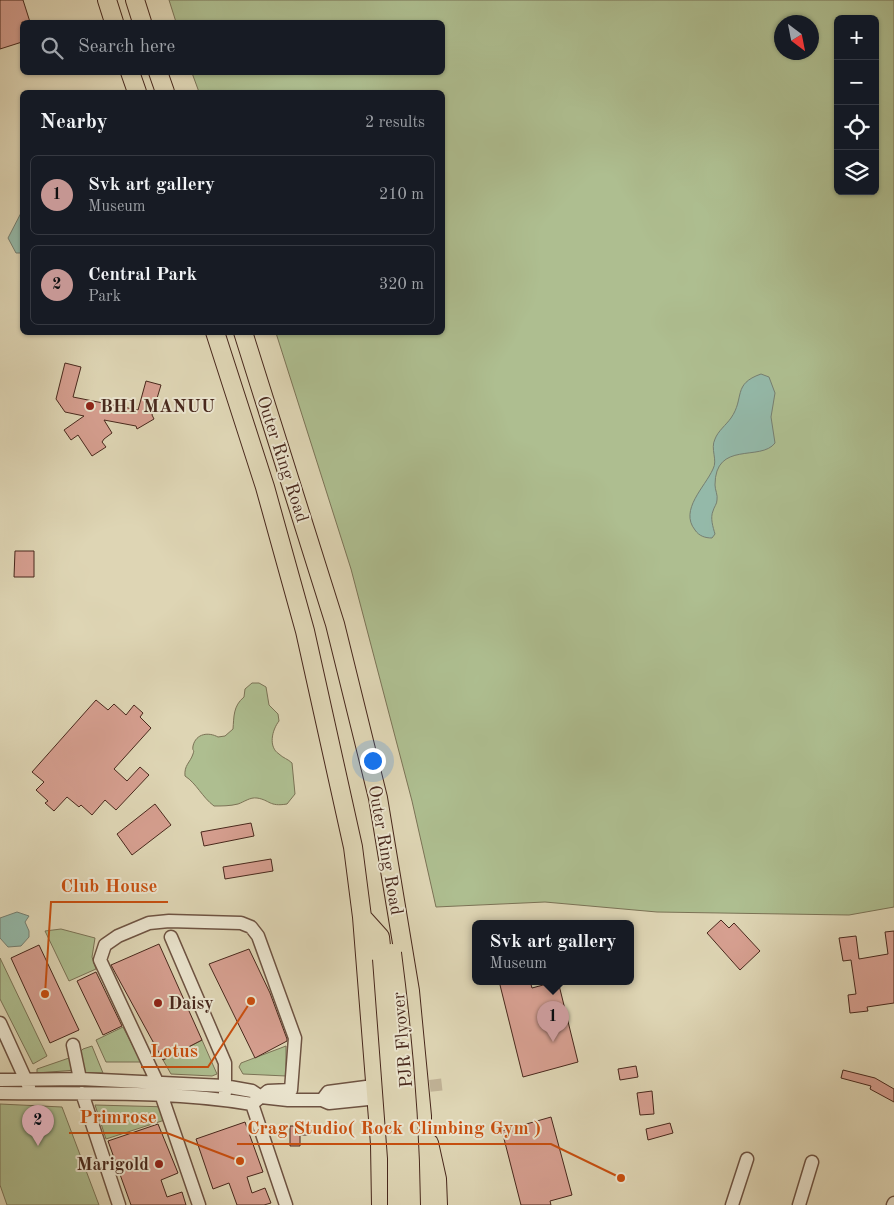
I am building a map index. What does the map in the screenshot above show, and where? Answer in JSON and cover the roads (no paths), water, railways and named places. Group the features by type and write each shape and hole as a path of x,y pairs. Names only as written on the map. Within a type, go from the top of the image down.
{"highway":[{"path":"107,0 113,20"},
{"path":"135,0 141,20"},
{"path":"131,75 136,90"},
{"path":"159,75 164,90"},
{"name":"Outer Ring Road","path":"216,335 265,488 305,631 353,847 362,917 380,1144 381,1205"},
{"name":"Outer Ring Road","path":"244,335 335,624 378,798 410,991 422,1116 422,1205"},
{"name":"PJR Flyover","path":"396,1205 397,1158 387,954 390,929 397,907"},
{"name":"PJR Flyover","path":"362,917 380,937 387,954 407,1092 411,1205"},
{"path":"422,1116 437,1179 438,1205"}],"street":[{"path":"199,1205 158,1084 100,960 105,945 118,936 149,923 170,921 241,923 251,928 258,936 292,1030 295,1049 291,1090 268,1091 256,1101"},
{"path":"171,937 225,1064 225,1093"},
{"path":"0,1023 31,1094"},
{"path":"73,1045 80,1079"},
{"path":"0,1080 80,1079 158,1084 225,1093"},
{"path":"0,1093 122,1093 162,1097 252,1091 286,1205"},
{"path":"82,1093 119,1205"},
{"path":"256,1101 322,1100"},
{"path":"732,1205 747,1159"},
{"path":"799,1205 812,1162"}],"tunnel":[{"path":"412,1088 446,1084"}],"place":[{"name":"BH1 MANUU","path":"90,406"},
{"name":"Club House","path":"45,994"},
{"name":"Lotus","path":"251,1001"},
{"name":"Daisy","path":"158,1003"},
{"name":"Svk art gallery","path":"553,1042"},
{"name":"Central Park","path":"38,1146"},
{"name":"Primrose","path":"240,1161"},
{"name":"Marigold","path":"159,1164"},
{"name":"Crag Studio( Rock Climbing Gym )","path":"621,1178"}]}
